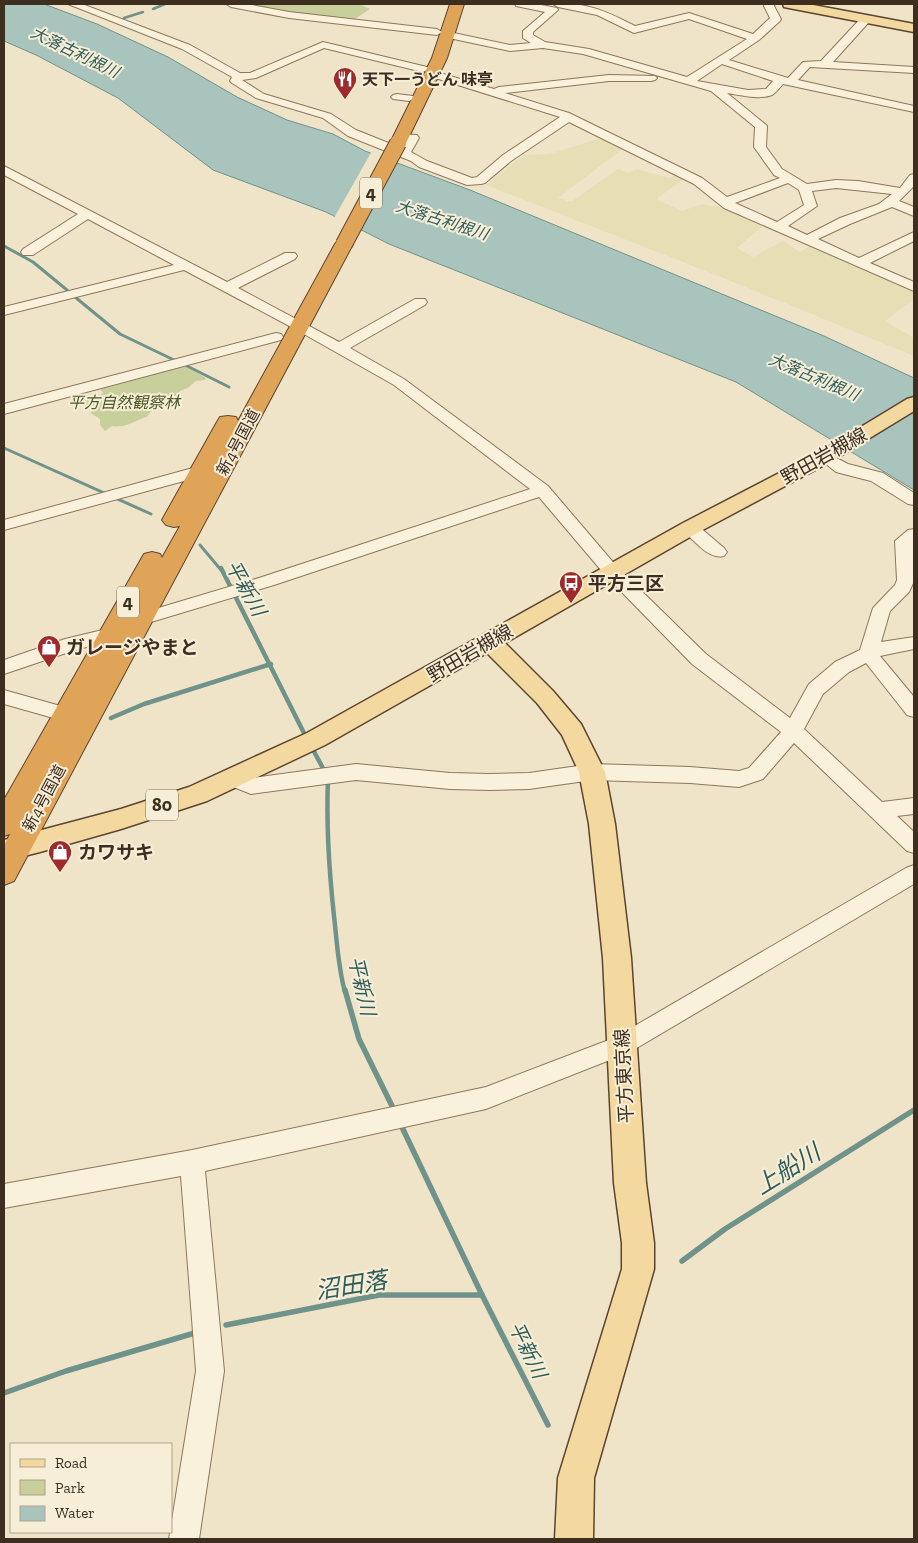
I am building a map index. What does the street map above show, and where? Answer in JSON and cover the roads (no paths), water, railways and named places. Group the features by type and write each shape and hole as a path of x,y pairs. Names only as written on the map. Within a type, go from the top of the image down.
{"highway":[{"name":"新4号国道","path":"443,34 445,4"},
{"name":"新4号国道","path":"4,873 8,840 64,714 111,634 200,471 398,143 457,4"},
{"name":"新4号国道","path":"398,143 403,98 428,72"},
{"name":"新4号国道","path":"8,840 141,619 287,327"}],"main road":[{"path":"789,4 914,28"},
{"name":"野田岩槻線","path":"8,840 121,819 198,794 308,743 690,528 834,452 914,404"},
{"name":"平方東京線","path":"490,642 546,697 572,730 592,772 604,833 617,958 622,1014 630,1183 638,1243 638,1269 576,1478 574,1539"}],"street":[{"path":"73,4 186,47 238,76 252,76 323,45 428,72 568,116 698,182 725,202 914,287"},
{"path":"231,4 289,15 443,34 510,48 543,45 585,51 671,77 714,88 748,93 769,92 807,64 914,70"},
{"path":"520,4 545,6 553,10 528,31 527,36 543,45"},
{"path":"558,4 600,12 634,30 689,16 755,38"},
{"path":"689,81 755,38 776,19 768,6 770,4"},
{"path":"823,66 865,20"},
{"path":"722,61 786,81 914,109"},
{"path":"238,76 236,81 260,96 315,111 327,116 352,133 398,143 423,164 471,182 481,180 507,158 568,116"},
{"path":"492,91 609,78 671,77"},
{"path":"714,88 761,126 760,147 778,172 805,188 836,184 858,184 902,192"},
{"path":"4,170 226,288 287,327 340,348 399,382 542,490 612,572 699,658 793,731 914,845"},
{"path":"808,239 845,221 884,206 902,192 914,178"},
{"path":"725,202 789,179"},
{"path":"778,227 811,206 805,188"},
{"path":"890,202 914,212"},
{"path":"28,252 86,215"},
{"path":"861,262 914,236"},
{"path":"226,288 290,256"},
{"path":"4,311 185,266"},
{"path":"340,348 420,302"},
{"path":"4,409 287,327"},
{"path":"834,452 842,468 877,477 914,500"},
{"path":"4,525 107,495 200,471"},
{"path":"141,619 268,581 542,490"},
{"path":"690,528 718,552"},
{"path":"868,653 882,608 903,588 906,580 904,541 914,534"},
{"path":"4,667 71,644 111,634"},
{"path":"232,779 251,786 322,775 356,772 450,781 529,782 592,772 690,775 739,779 756,774 793,731 816,688 842,667 878,649 914,643"},
{"path":"868,653 914,710"},
{"path":"4,697 64,714"},
{"path":"878,811 914,806"},
{"path":"4,1196 192,1162 486,1098 622,1045 914,874"},
{"path":"184,1539 210,1371 192,1162"}],"water":[{"name":"大落古利根川","path":"4,4 44,4 97,24 168,57 237,97 287,120 333,134 365,151 470,190 824,336 914,378 914,490 736,382 389,244 326,212 213,170 118,98 36,55 4,41"}],"waterway":[{"path":"153,9 165,4"},
{"path":"124,18 143,12"},
{"path":"6,247 4,246 33,262 67,290"},
{"path":"75,297 120,334 174,360"},
{"path":"187,366 229,387"},
{"name":"平新川","path":"4,448 151,514"},
{"name":"平新川","path":"200,545 221,570"},
{"name":"平新川","path":"221,568 270,664"},
{"path":"111,718 144,704 270,664"},
{"name":"平新川","path":"270,664 307,739"},
{"name":"平新川","path":"311,746 325,772"},
{"name":"平新川","path":"328,779 331,882 338,954 345,992"},
{"name":"平新川","path":"345,990 359,1039 395,1112"},
{"name":"上船川","path":"682,1261 725,1229 914,1110"},
{"name":"平新川","path":"400,1123 482,1295"},
{"name":"沼田落","path":"226,1325 379,1295 482,1295"},
{"name":"平新川","path":"482,1295 548,1425"},
{"name":"沼田落","path":"4,1393 66,1371 198,1332"}],"place":[{"name":"天下一うどん 味亭","path":"345,100"},
{"name":"平方三区","path":"571,604"},
{"name":"ガレージやまと","path":"49,668"},
{"name":"カワサキ","path":"60,873"}],"park label":[{"name":"平方自然観察林","path":"124,402"}]}
